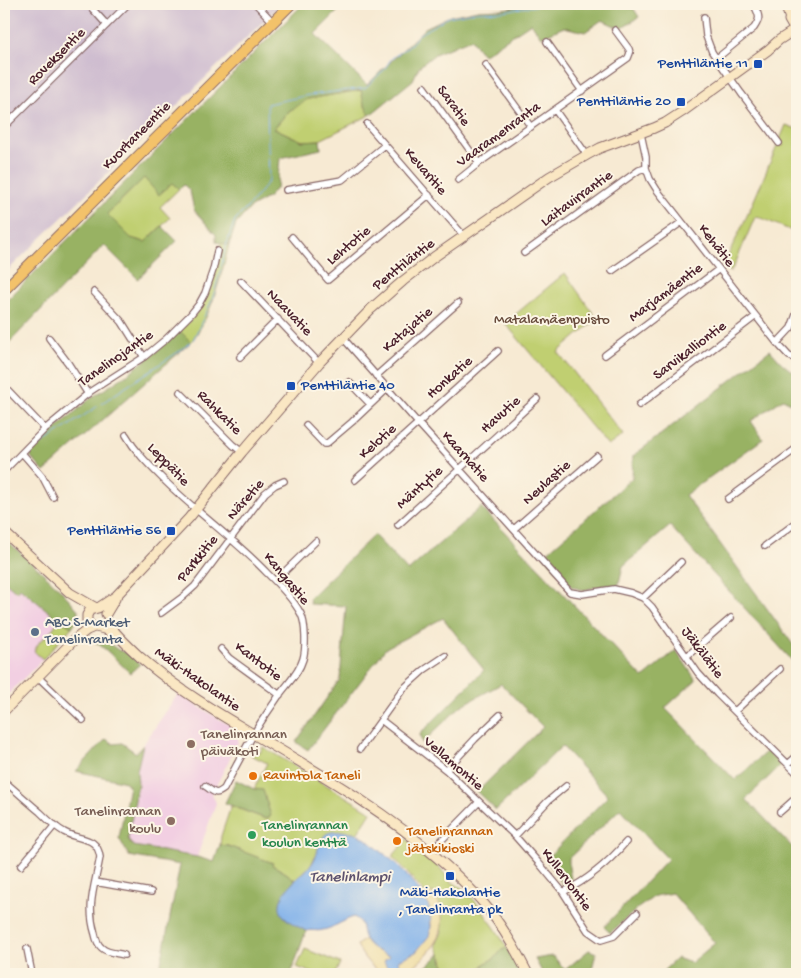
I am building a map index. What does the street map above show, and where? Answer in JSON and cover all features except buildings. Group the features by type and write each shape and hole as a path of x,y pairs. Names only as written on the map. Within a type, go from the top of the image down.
{"highway":[{"name":"Kuortaneentie","path":"4,290 291,4"}],"street":[{"path":"88,4 107,25"},
{"name":"Roveksentie","path":"4,127 128,4"},
{"path":"256,4 273,22"},
{"path":"782,4 787,10 790,24 797,30"},
{"path":"791,4 797,8"},
{"path":"716,59 754,28 759,16 755,7"},
{"name":"Penttiläntie","path":"779,40 791,13 797,8"},
{"path":"704,17 708,43 716,59 779,143"},
{"name":"Vaaramenranta","path":"458,180 479,163 628,58 629,49 615,30"},
{"name":"Penttiläntie","path":"97,608 116,596 196,510 242,452 319,363 372,309 403,281 464,236 549,178 587,155 641,134 673,118 779,40 797,30"},
{"path":"547,42 582,91"},
{"path":"486,65 531,127"},
{"name":"Saratie","path":"424,87 479,163"},
{"name":"Vaaramenranta","path":"555,110 587,155"},
{"name":"Kevaritie","path":"368,124 464,236"},
{"name":"Kehätie","path":"641,134 646,157 646,168 657,190 777,343 789,356 797,360"},
{"path":"286,190 342,180 385,145"},
{"name":"Laitavirrantie","path":"524,253 639,170 646,168"},
{"name":"Lehtotie","path":"292,237 328,280 429,195"},
{"path":"612,271 682,222"},
{"name":"Tanelinojantie","path":"4,471 44,430 88,394 144,357 166,339 191,314 205,293 217,252"},
{"name":"Marjamäentie","path":"605,355 719,269"},
{"name":"Naavatie","path":"241,281 319,363"},
{"path":"94,292 122,322 144,357"},
{"name":"Katajatie","path":"376,376 458,304"},
{"path":"777,343 791,328 797,312"},
{"name":"Sarvikalliontie","path":"639,406 756,316"},
{"path":"240,357 278,319"},
{"path":"49,338 88,394"},
{"name":"Kaarnatie","path":"343,338 570,592 582,594 614,590 631,593 643,598"},
{"name":"Honkatie","path":"418,423 498,351"},
{"path":"349,382 370,404"},
{"path":"4,386 44,430"},
{"path":"306,425 326,444 388,388"},
{"path":"797,390 797,402"},
{"name":"Rahkatie","path":"180,392 232,445 242,452"},
{"name":"Havutie","path":"459,469 537,399"},
{"name":"Kelotie","path":"355,480 418,423"},
{"name":"Leppätie","path":"126,435 141,457 196,510"},
{"path":"728,499 797,448"},
{"path":"22,453 42,476 53,497"},
{"name":"Neulastie","path":"514,529 597,456"},
{"name":"Mäntytie","path":"398,524 459,469"},
{"name":"Näretie","path":"230,539 265,493 284,481"},
{"name":"Kangastie","path":"196,510 252,557 288,595 301,616 305,637 304,659 298,671 253,734 224,789 216,794 205,786"},
{"path":"765,546 797,522"},
{"path":"4,532 70,593 86,603 102,609 107,618 103,626 87,630 74,640 4,709"},
{"name":"Parkkitie","path":"161,613 195,586 230,539"},
{"path":"275,581 316,542"},
{"path":"643,598 681,562"},
{"path":"70,593 87,616 89,624 96,628"},
{"name":"Penttiläntie","path":"107,618 116,596"},
{"name":"Jäkälätie","path":"643,598 652,607 698,673 797,773"},
{"path":"74,640 90,610 97,608"},
{"name":"Mäki-Hakolantie","path":"107,618 119,638"},
{"path":"687,656 731,618"},
{"name":"Mäki-Hakolantie","path":"96,628 106,630 119,638 152,667 201,703 358,797 431,851 489,909 515,947 526,974"},
{"name":"Kantotie","path":"221,649 229,658 280,695"},
{"path":"360,750 402,689 424,670 445,656"},
{"path":"735,712 780,670"},
{"path":"38,677 83,720"},
{"path":"446,770 500,715"},
{"name":"Vellamontie","path":"381,720 446,770 479,802 431,851"},
{"path":"788,764 797,756"},
{"path":"4,780 65,833 95,844 99,850 100,857 90,905 90,917 96,939 101,947 124,954"},
{"path":"515,836 548,801 566,786"},
{"path":"780,812 797,797"},
{"name":"Kullervontie","path":"479,802 515,836 538,862 563,892 588,931 601,940 614,936 637,913"},
{"path":"21,866 54,825"},
{"path":"563,892 579,884 600,869 626,842"},
{"path":"95,882 151,892"},
{"path":"27,949 32,974"}],"shaded area":[{"path":"4,4 281,4 4,274"},
{"path":"4,581 16,591 19,588 59,620 48,635 40,641 38,655 43,659 5,697 4,696"},
{"path":"178,694 239,731 238,742 212,794 216,803 197,857 134,846 128,838 138,784 137,771 143,745"}],"green space":[{"path":"303,4 345,4 315,34 367,85 425,28 450,16 478,10 503,9 534,4 613,4 634,9 639,17 621,29 602,20 585,32 564,27 541,37 531,23 483,55 471,39 435,54 419,67 413,80 370,115 364,104 361,90 308,99 289,111 274,128 302,141 320,140 321,149 280,158 277,187 269,197 251,207 236,224 229,245 216,242 216,235 194,210 190,191 184,185 179,189 172,183 159,195 144,178 107,214 131,238 145,242 162,226 177,241 138,279 104,245 4,348 4,303"},
{"path":"361,90 364,104 370,115 320,140 302,141 274,128 289,111 308,99"},
{"path":"786,125 797,129 797,233 755,217 730,272 722,262 728,256 752,205"},
{"path":"144,178 172,182 179,189 160,207 170,218 145,242 131,239 107,214"},
{"path":"221,243 229,245 219,283 205,320 191,342 180,331 196,314 205,298 212,280"},
{"name":"Matalamäenpuisto","path":"565,273 597,319 558,352 623,435 608,446 505,323"},
{"path":"180,331 191,342 44,472 31,457 31,452 36,446 91,398 125,376"},
{"path":"770,350 786,366 797,373 797,406 783,399 751,421 763,439 685,495 794,646 797,645 797,666 670,526 623,566 618,587 606,585 584,590 572,587 544,555 632,478 633,456"},
{"path":"481,507 643,678 676,650 696,680 665,708 735,780 767,751 781,765 746,799 797,852 797,974 660,974 677,958 691,963 715,943 672,893 655,896 638,908 610,933 604,927 668,859 620,809 569,858 571,879 564,886 546,859 608,796 562,746 496,810 477,792 543,727 501,684 461,706 422,743 420,734 484,670 443,618 386,648 308,750 296,742 340,679 346,606 310,604 309,598 374,535 408,571"},
{"path":"4,538 52,581 78,610 77,619 72,627 59,620 20,588 17,592 4,581"},
{"path":"59,620 72,627 43,659 34,651 40,641 48,635"},
{"path":"91,636 105,640 118,650 129,654 140,664 130,673 104,649 87,638"},
{"path":"106,739 113,744 122,743 136,753 143,745 137,771 138,784 128,838 134,846 197,857 214,862 220,845 228,846 273,863 272,865 295,880 283,896 285,918 306,931 291,974 159,974 180,865 129,856 119,838 129,786 126,782 76,771"},
{"path":"263,747 371,812 357,834 342,831 317,852 311,865 295,880 272,865 272,863 228,846 220,845 231,806 266,819 254,789 267,763 251,755 253,750 260,753"},
{"path":"236,780 254,789 263,790 271,816 266,819 225,803"},
{"name":"Tanelinlampi","path":"407,839 437,864 450,881 462,888 475,901 507,948 480,969 476,971 466,969 460,974 441,974 445,970 443,958 436,945 442,932 433,892 426,895 392,857"},
{"path":"507,948 517,963 519,970 515,974 480,974 484,964 494,959 502,950"},
{"path":"305,949 340,963 335,974 315,974 297,967"},
{"path":"589,950 596,953 592,969 587,974 543,974 535,959 553,956 565,970"},
{"path":"440,954 445,970 440,974 418,974"}],"sand":[{"path":"433,892 439,904 442,917 442,928 434,945 405,974 387,975 380,972 365,958 357,945 365,939 374,949 398,960 431,927 430,910 424,896"}],"water":[{"name":"Tanelinlampi","path":"342,831 357,834 366,839 399,866 424,896 430,910 431,927 429,936 416,952 398,960 399,965 394,968 387,967 384,961 389,956 376,950 367,942 360,922 354,917 321,931 306,931 288,920 281,912 281,899 290,886 311,865 324,836 330,832"}],"waterway":[{"path":"221,267 235,220 269,181 267,104 309,95 365,88 384,70 391,59 411,44 418,35 448,17 546,4"},
{"path":"618,4 625,4"},
{"path":"102,403 193,340 212,300 221,269"},
{"path":"34,449 98,406"}],"place":[{"name":"Penttiläntie 11","path":"758,64"},
{"name":"Penttiläntie 20","path":"681,102"},
{"name":"Penttiläntie 40","path":"291,386"},
{"name":"Penttiläntie 56","path":"171,531"},
{"name":"ABC S-Market Tanelinranta","path":"35,632"},
{"name":"Tanelinrannan päiväkoti","path":"191,744"},
{"name":"Ravintola Taneli","path":"253,776"},
{"name":"Tanelinrannan koulu","path":"171,821"},
{"name":"Tanelinrannan koulun kenttä","path":"252,835"},
{"name":"Tanelinrannan jätskikioski","path":"397,841"},
{"name":"Mäki-Hakolantie , Tanelinranta pk","path":"450,876"}]}
